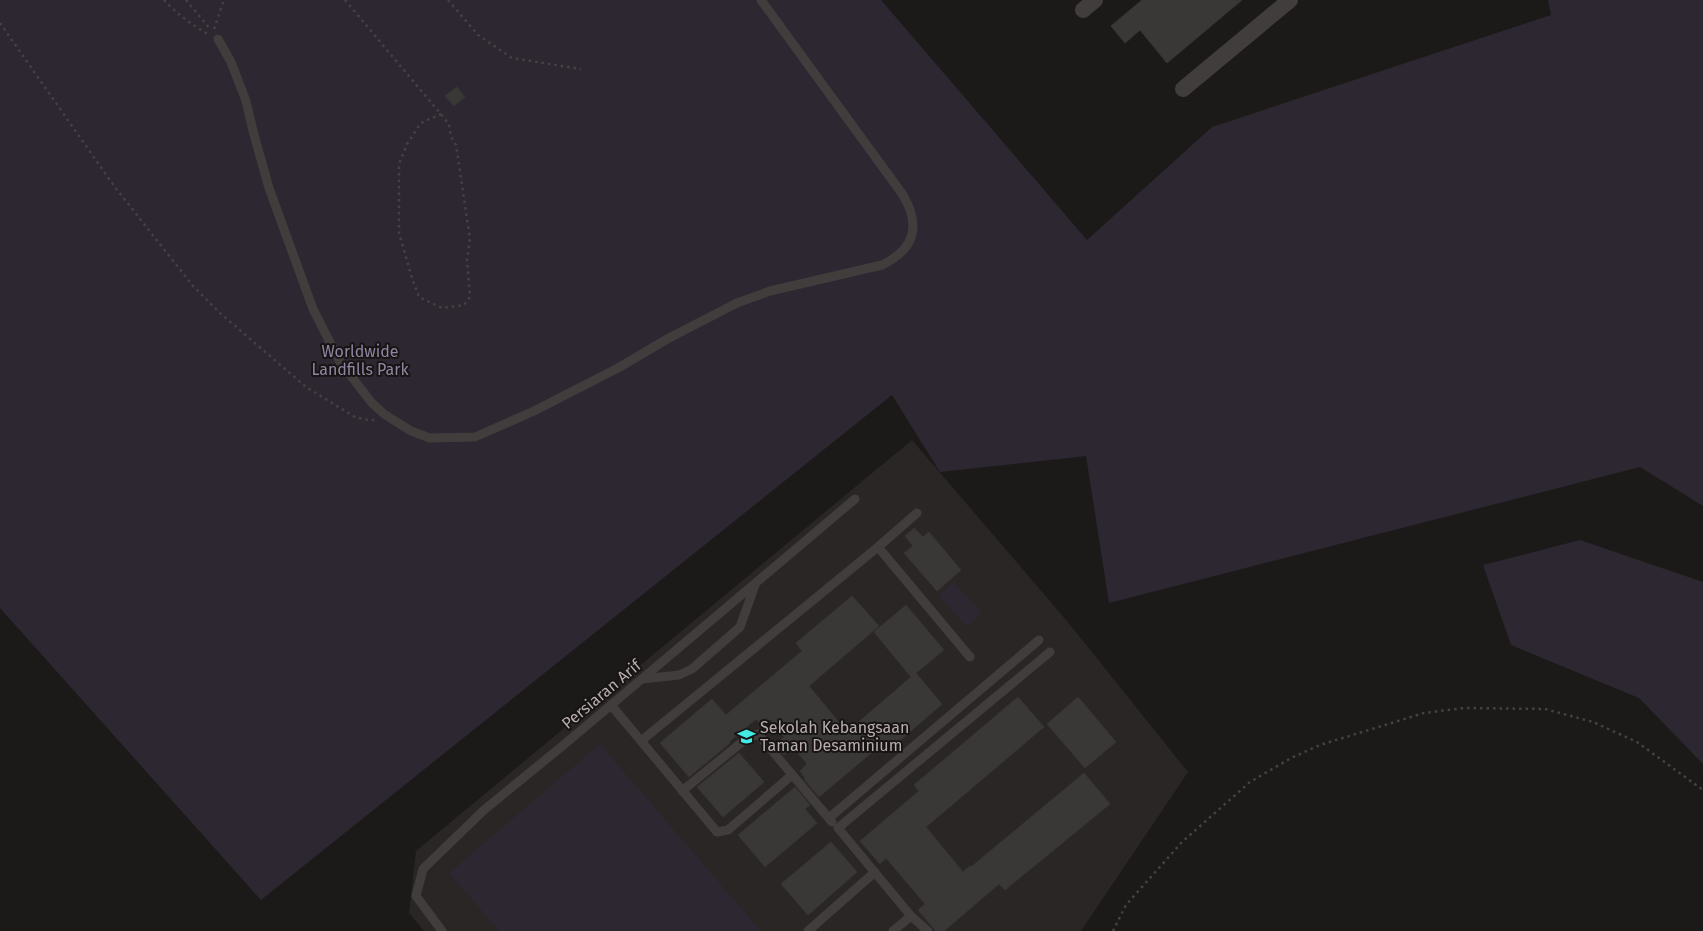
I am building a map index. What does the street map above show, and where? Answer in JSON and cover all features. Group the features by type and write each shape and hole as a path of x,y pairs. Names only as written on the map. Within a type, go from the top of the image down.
{"street":[{"path":"1183,89 1281,3"}],"lane":[{"path":"218,39 231,62 246,101 269,188 313,309 340,362 372,403 384,414 411,431 430,438 475,437 534,412 737,303 770,291 882,265 906,248 913,232 909,204 761,0"},
{"name":"Persiaran Arif","path":"442,931 416,896 423,869 484,810 756,584 855,499"},
{"path":"641,741 918,514"},
{"path":"878,547 970,656"},
{"path":"642,679 678,675 692,669 740,627 756,584"},
{"path":"829,818 1039,640"},
{"path":"838,828 1050,652"},
{"path":"611,705 717,832 728,830 792,774"},
{"path":"682,790 747,738 758,734 911,916 928,931"},
{"path":"808,931 875,872"},
{"path":"893,931 911,916"}],"path":[{"path":"164,0 173,10 197,28 218,39"},
{"path":"186,0 212,32 217,25 224,0"},
{"path":"345,0 441,114 449,125 451,136 456,145 470,240 467,260 470,297 464,305 442,308 419,297 399,233 398,192 399,164 408,144 421,123 441,114"},
{"path":"448,0 478,35 512,58 581,69"},
{"path":"0,23 114,186 193,286 220,313 306,387 355,417 376,420 384,414"},
{"path":"1113,931 1126,905 1182,842 1250,782 1291,758 1320,745 1424,712 1464,708 1545,709 1593,722 1637,742 1703,790"}],"shaded area":[{"name":"Sekolah Kebangsaan Taman Desaminium","path":"912,440 1067,621 1188,772 1081,931 424,931 409,913 416,851"}],"green space":[{"name":"Worldwide Landfills Park","path":"0,0 881,0 1087,240 1212,127 1551,15 1548,0 1703,0 1703,506 1640,467 1109,603 1086,456 940,472 892,395 261,900 0,608"},
{"path":"1580,540 1703,582 1703,764 1639,698 1511,645 1483,565"},
{"path":"954,582 982,613 966,627 939,595"},
{"path":"600,744 761,931 499,931 449,873"}],"building":[{"path":"1142,0 1242,0 1167,63 1140,30 1125,43 1111,26"},
{"path":"457,87 465,97 454,106 445,96"},
{"path":"914,528 923,537 929,532 961,570 937,591 904,553 913,546 905,536"},
{"path":"852,596 879,626 809,686 847,732 911,677 874,632 906,605 944,650 916,673 942,704 888,751 882,744 819,797 804,779 800,771 807,764 793,747 784,755 775,745 784,737 770,719 762,726 756,719 689,777 660,743 712,699 726,715 802,651 796,643"},
{"path":"1018,697 1044,727 926,827 963,872 1084,773 1110,804 1005,890 999,884 944,931 936,931 918,910 925,904 886,858 880,864 860,841 919,791 914,785"},
{"path":"1078,697 1116,742 1085,768 1047,724"},
{"path":"739,753 764,782 723,817 697,787"},
{"path":"795,787 810,805 805,809 817,823 765,867 738,835"},
{"path":"831,842 857,872 808,915 781,884"}],"place":[{"name":"Sekolah Kebangsaan Taman Desaminium","path":"746,736"}]}
